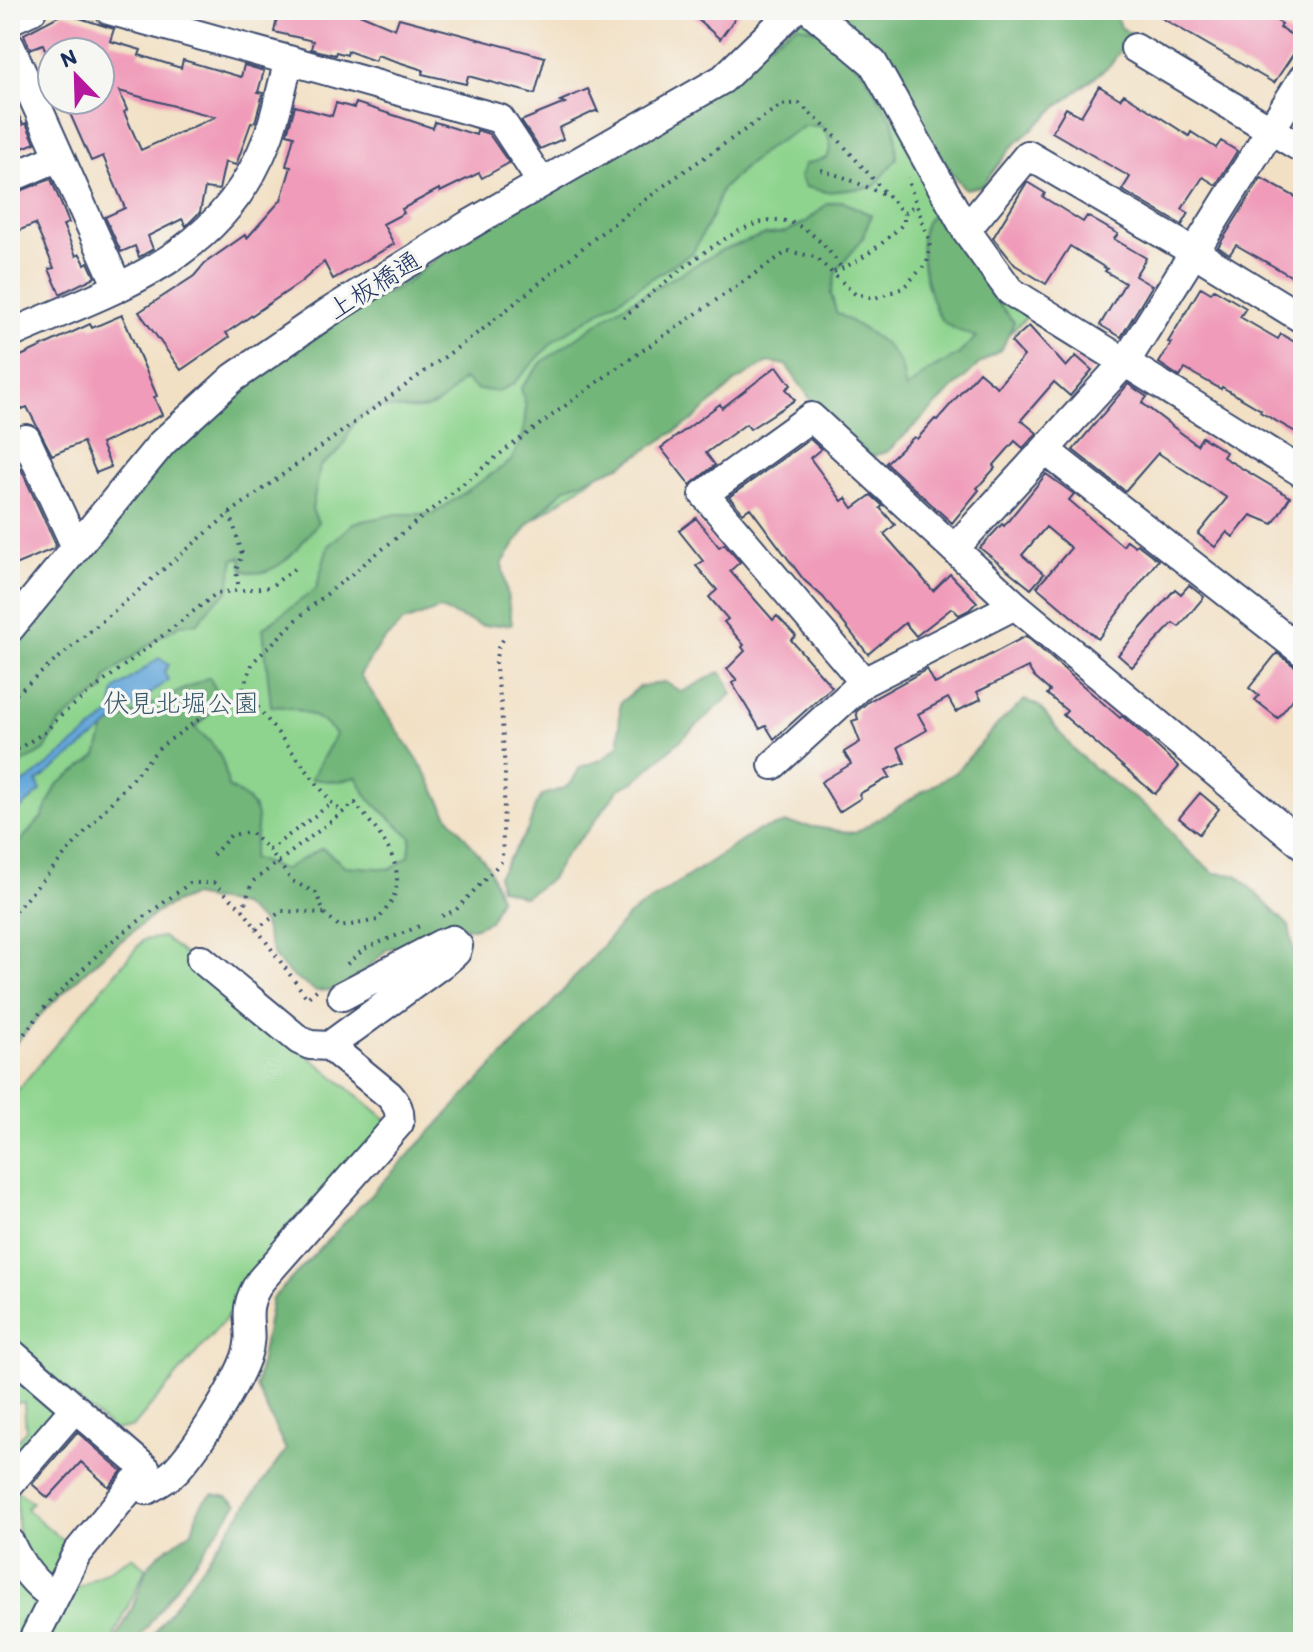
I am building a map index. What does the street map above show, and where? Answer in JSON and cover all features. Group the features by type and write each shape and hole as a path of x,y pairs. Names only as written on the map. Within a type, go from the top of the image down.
{"street":[{"path":"10,20 32,10"},
{"path":"109,10 500,119 542,183"},
{"name":"上板橋通","path":"10,628 162,443 233,378 326,314 542,183 723,79 794,10"},
{"path":"810,10 873,63 966,230 1010,291 1303,473"},
{"path":"10,46 118,287"},
{"path":"1135,48 1303,149"},
{"path":"10,334 118,287 172,259 203,235 232,204 267,138 289,60"},
{"path":"954,549 1126,361 1303,78"},
{"path":"966,230 1028,155 1303,319"},
{"path":"10,178 59,157"},
{"path":"864,682 704,494 811,417 1015,605 1303,845"},
{"path":"26,439 76,547"},
{"path":"1045,450 1303,652"},
{"path":"773,765 864,682 1015,605"},
{"path":"329,1046 447,960 458,946 452,940 338,981"},
{"path":"134,1482 147,1490 174,1472 184,1459 214,1416 246,1357 250,1335 247,1310 261,1280 399,1123 397,1104 389,1095 329,1046 310,1045 299,1040 201,959"},
{"path":"10,1352 146,1469 77,1553 32,1642"},
{"path":"10,1483 75,1408"},
{"path":"10,1543 17,1559 39,1587 54,1597"}],"path":[{"path":"10,699 230,513 483,329 673,179 781,105 799,103 836,137 904,214 904,223 891,237 853,264 834,272"},
{"path":"821,170 887,196"},
{"path":"10,917 160,747 243,688 253,662 306,611 505,450 614,370 788,251 815,257 855,294 875,298 903,288 927,263 930,242 905,174"},
{"path":"904,214 917,203"},
{"path":"623,318 710,249 749,226 773,219 790,222 827,247 842,269"},
{"path":"230,513 242,554 236,570 239,590"},
{"path":"10,754 45,732 61,715 217,593 270,587 294,569"},
{"path":"10,1053 43,1009 108,944 190,883 214,883 243,910 307,998 338,981 364,949 456,910 502,861 505,774 495,663 504,638"},
{"path":"243,688 343,813"},
{"path":"269,850 332,803"},
{"path":"213,855 231,835 250,832 269,850 277,863 292,881 316,893 324,913 340,927 378,920 395,894 396,872 386,842 355,803 343,813 277,863 252,882 243,910"},
{"path":"256,929 282,911 324,913"}],"green space":[{"path":"832,10 953,10 960,13 965,10 1112,10 1121,27 1132,35 1110,65 1012,147 982,186 965,189 952,174 875,44"},
{"name":"伏見北堀公園","path":"802,19 866,67 1027,317 869,461 774,351 367,637 348,675 490,888 256,909 188,878 10,1015 10,640 227,396"},
{"path":"798,25 820,31 865,74 895,125 897,158 874,187 827,192 806,187 800,177 805,164 827,158 830,145 821,126 805,126 771,146 721,190 713,214 693,252 555,340 512,385 498,391 478,390 463,379 444,399 430,407 383,408 366,412 355,421 340,450 320,466 312,509 318,522 296,550 277,567 255,573 243,570 241,557 234,559 228,592 214,602 198,623 180,625 107,676 103,691 83,703 58,725 45,750 10,770 10,644 155,467 233,394 359,307 404,285 435,259"},
{"path":"842,201 871,215 863,238 836,272 831,293 836,312 888,347 901,367 906,389 928,371 958,355 976,337 942,320 930,295 922,239 929,218 939,212 948,216 992,296 1014,322 1002,349 979,364 887,452 871,456 817,408 786,365 768,362 735,382 693,420 622,465 565,488 528,525 502,564 512,624 482,626 440,609 403,622 381,643 360,675 425,771 447,814 488,866 500,898 490,921 473,928 453,927 386,950 347,989 316,991 292,976 275,958 262,922 241,905 191,896 161,909 101,957 44,1011 10,1050 10,853 42,817 57,785 97,756 105,727 209,677 222,701 195,728 219,754 228,787 254,808 257,824 252,858 283,870 322,848 345,866 391,869 409,856 411,837 370,800 356,777 338,782 311,779 336,734 307,713 271,706 263,628 316,589 328,546 353,523 397,514 433,514 511,461 523,436 526,407 521,388 542,362 619,308 722,250 764,235 786,232 806,222 827,204"},
{"path":"720,672 732,694 634,782 619,789 565,855 551,879 524,897 500,888 498,876 528,829 542,795 563,789 572,782 580,767 603,759 619,745 620,703 639,687 665,682 682,692"},
{"path":"1025,700 1039,706 1074,750 1094,768 1162,819 1182,846 1214,873 1237,875 1289,926 1303,1002 1303,1642 148,1642 286,1450 256,1387 272,1299 548,1008 629,915 757,831 786,823 855,833 957,771 998,724"},
{"path":"163,937 392,1124 133,1427 113,1430 10,1342 10,1099 143,940"},
{"path":"10,1355 62,1402 13,1461 13,1445 26,1430 24,1402 10,1403"},
{"path":"16,1490 32,1502 26,1509 72,1548 50,1582 18,1541"},
{"path":"213,1494 227,1497 237,1504 136,1642 114,1642 131,1611 147,1568 157,1556 192,1531 198,1511"},
{"path":"132,1557 146,1568 111,1642 42,1642 67,1594"},
{"path":"10,1562 42,1601 23,1642 10,1642"}],"water":[{"path":"159,658 169,665 164,672 168,680 37,782 41,791 10,818 10,791 34,776 111,714 115,690"}],"building":[{"path":"279,10 350,10 395,29 399,18 545,57 535,94 468,76 466,84 422,74 423,70 377,55 375,61 348,51 347,55 336,52 335,55 311,49 313,41 274,32"},
{"path":"687,10 741,10 720,39"},
{"path":"1148,10 1259,10 1302,41 1274,83"},
{"path":"64,13 114,29 112,36 36,36 36,47 30,49 24,34"},
{"path":"116,43 141,50 139,55 181,68 183,60 241,77 244,65 264,71 258,92 263,93 255,122 251,123 236,165 225,162 219,190 205,188 200,212 186,226 182,219 148,236 153,249 139,257 135,246 121,252 105,217 125,208 103,156 91,161 71,116 116,116","holes":["119,91 215,117 141,150 124,112 127,110"]},
{"path":"1099,86 1120,99 1124,94 1189,136 1191,132 1216,148 1221,141 1237,151 1216,185 1203,177 1182,209 1189,213 1182,225 1122,190 1130,177 1052,132 1066,108 1081,116"},
{"path":"588,89 598,112 559,128 563,139 540,149 521,121 565,103 560,101"},
{"path":"10,96 35,143 10,153"},
{"path":"336,103 354,108 356,103 433,128 435,122 476,135 477,130 489,134 509,163 482,178 479,173 440,192 439,189 402,209 404,213 383,224 394,244 333,279 324,262 301,282 226,333 229,337 181,370 139,312 194,276 205,263 245,235 247,238 281,200 291,167 286,166 294,136 287,134 295,106 332,116"},
{"path":"1261,178 1303,201 1303,283 1236,245 1230,254 1218,247"},
{"path":"51,179 69,223 63,225 76,256 80,254 85,264 88,262 95,277 60,294 49,269 54,268 35,224 10,234 10,195"},
{"path":"1027,182 1045,193 1043,197 1083,222 1087,216 1118,234 1114,239 1146,258 1135,276 1152,286 1121,337 1100,325 1125,283 1105,271 1107,269 1070,246 1046,284 1015,265 993,238"},
{"path":"1201,287 1211,293 1214,289 1246,308 1240,317 1278,339 1281,334 1303,347 1303,436 1222,387 1185,369 1180,377 1159,363"},
{"path":"122,315 157,396 154,397 162,415 101,444 111,467 96,473 83,442 52,455 27,407 10,414 10,361 90,324 92,328"},
{"path":"1029,326 1066,367 1076,356 1092,370 1070,396 1054,382 1021,420 1037,433 1023,448 1015,441 952,523 886,463 937,420 979,372 997,387 1024,356 1011,342"},
{"path":"777,366 791,385 786,389 795,400 750,429 746,424 706,453 715,465 690,485 661,448 720,404 722,408"},
{"path":"1128,384 1147,397 1142,403 1197,445 1202,437 1226,452 1223,457 1290,497 1273,524 1251,515 1233,537 1227,532 1215,547 1198,534 1227,498 1158,453 1125,491 1073,450"},
{"path":"810,439 821,449 810,458 842,501 846,498 853,508 871,495 883,506 880,508 895,525 884,534 933,591 950,574 977,602 969,610 959,615 952,608 916,636 905,623 868,654 823,597 804,580 750,508 743,513 729,497"},
{"path":"21,469 56,545 10,567 10,473"},
{"path":"1046,474 1074,494 1069,500 1123,546 1127,540 1135,546 1137,544 1158,560 1098,639 1037,587 1071,548 1046,527 1022,555 1044,574 1031,589 980,548 1002,524 1004,526"},
{"path":"696,518 719,547 724,544 740,562 730,571 773,620 777,616 796,636 791,640 832,687 774,739 766,726 760,729 732,683 737,680 727,669 745,651 744,645 724,622 728,619 709,597 717,590 696,566 703,561 679,531"},
{"path":"1189,585 1204,597 1179,627 1173,623 1132,667 1118,655 1175,589 1181,594"},
{"path":"1026,636 1179,767 1155,794 1063,715 1067,711 1047,694 1050,691 1028,667 977,692 981,699 956,712 948,698 918,714 927,730 898,747 905,763 886,770 890,777 859,794 861,798 839,812 821,782 851,764 844,752 860,742 852,721 858,719 856,712 869,701 927,669 935,684"},
{"path":"1277,653 1303,669 1303,686 1278,718 1255,700 1259,696 1249,688"},
{"path":"1200,793 1219,809 1199,834 1179,818"},
{"path":"77,1432 122,1471 109,1487 81,1462 48,1498 32,1484"}]}
